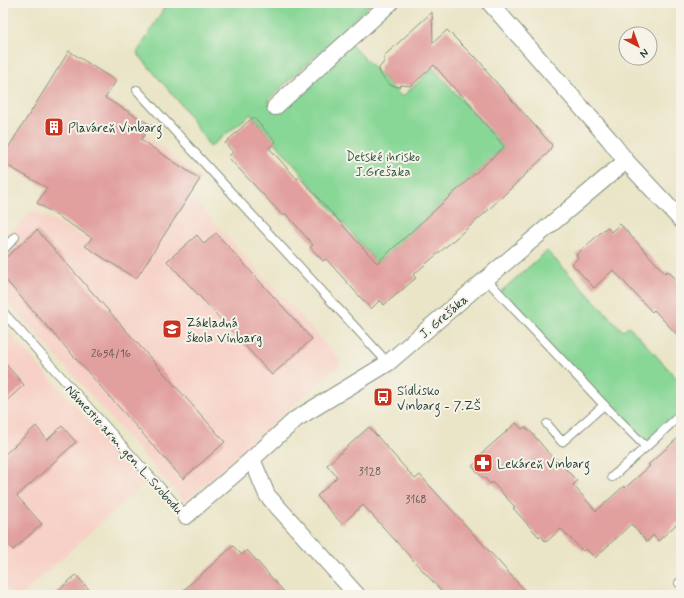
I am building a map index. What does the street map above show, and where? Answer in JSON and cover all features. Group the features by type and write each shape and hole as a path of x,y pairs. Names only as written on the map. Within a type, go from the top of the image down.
{"street":[{"path":"275,107 390,3"},
{"path":"490,3 609,139 626,161 681,220"},
{"name":"J. Grešáka","path":"252,460 296,419 388,363 486,278 626,161"},
{"path":"252,460 267,495 357,595"},
{"name":"Námestie arm. gen. L. Svobodu","path":"186,516 252,460"}],"lane":[{"path":"137,90 388,363"},
{"path":"3,250 15,237"},
{"path":"486,278 604,405 646,447"},
{"name":"Námestie arm. gen. L. Svobodu","path":"3,312 186,516"},
{"path":"547,424 562,442 604,405"},
{"path":"612,477 681,414"}],"shaded area":[{"name":"Základná škola Vinbarg","path":"145,135 200,179 190,196 342,362 185,502 3,296 3,240 33,210 83,237"},
{"path":"3,326 145,483 21,595 13,595 3,582"}],"green space":[{"name":"Detské ihrisko J.Grešaka","path":"167,3 372,3 268,100 275,107 348,41 402,97 433,68 504,147 374,266 372,257 251,114 210,147 183,107 137,53"},
{"path":"547,251 623,331 629,326 681,383 681,414 646,447 499,293"}],"building":[{"path":"432,12 433,43 447,30 474,57 475,56 486,71 552,145 549,152 484,214 413,275 416,278 384,305 380,300 371,309 326,259 323,261 310,247 313,245 286,214 283,216 228,157 233,152 225,143 253,117 276,142 269,148 297,179 299,177 377,263 504,147 461,94 460,95 434,65 411,86 401,85 399,87 390,85 380,74 379,68 384,62 384,56"},
{"path":"69,51 116,81 105,98 151,125 141,140 200,179 136,279 85,246 92,238 37,203 47,188 3,163 3,156"},
{"path":"620,224 665,273 668,271 681,284 681,339 654,310 652,312 613,270 594,288 572,264 578,258 576,255 607,227 611,232"},
{"path":"37,230 225,442 183,479 3,277 3,260"},
{"path":"216,233 312,339 272,375 167,261 197,235 204,244"},
{"path":"3,361 24,385 3,404"},
{"path":"516,423 522,429 525,427 531,432 552,457 559,462 577,481 573,485 596,511 624,486 625,488 650,466 648,465 681,435 681,520 658,541 653,535 647,542 631,524 595,558 586,549 583,551 561,529 546,542 540,535 539,537 513,508 515,507 492,482 490,484 472,466 483,457 481,454"},
{"path":"36,426 47,440 62,426 76,442 17,496 42,524 13,550 3,539 3,456"},
{"path":"369,427 415,479 420,475 529,595 445,595 363,505 342,524 317,496 337,477 327,465"},
{"path":"233,546 242,555 247,550 287,595 178,595"},
{"path":"76,575 94,595 53,595"}],"place":[{"name":"Plaváreň Vinbarg","path":"54,127"},
{"name":"Základná škola Vinbarg","path":"172,329"},
{"name":"Sídlisko Vinbarg - 7.ZŠ","path":"383,397"},
{"name":"Lekáreň Vinbarg","path":"483,463"}]}
